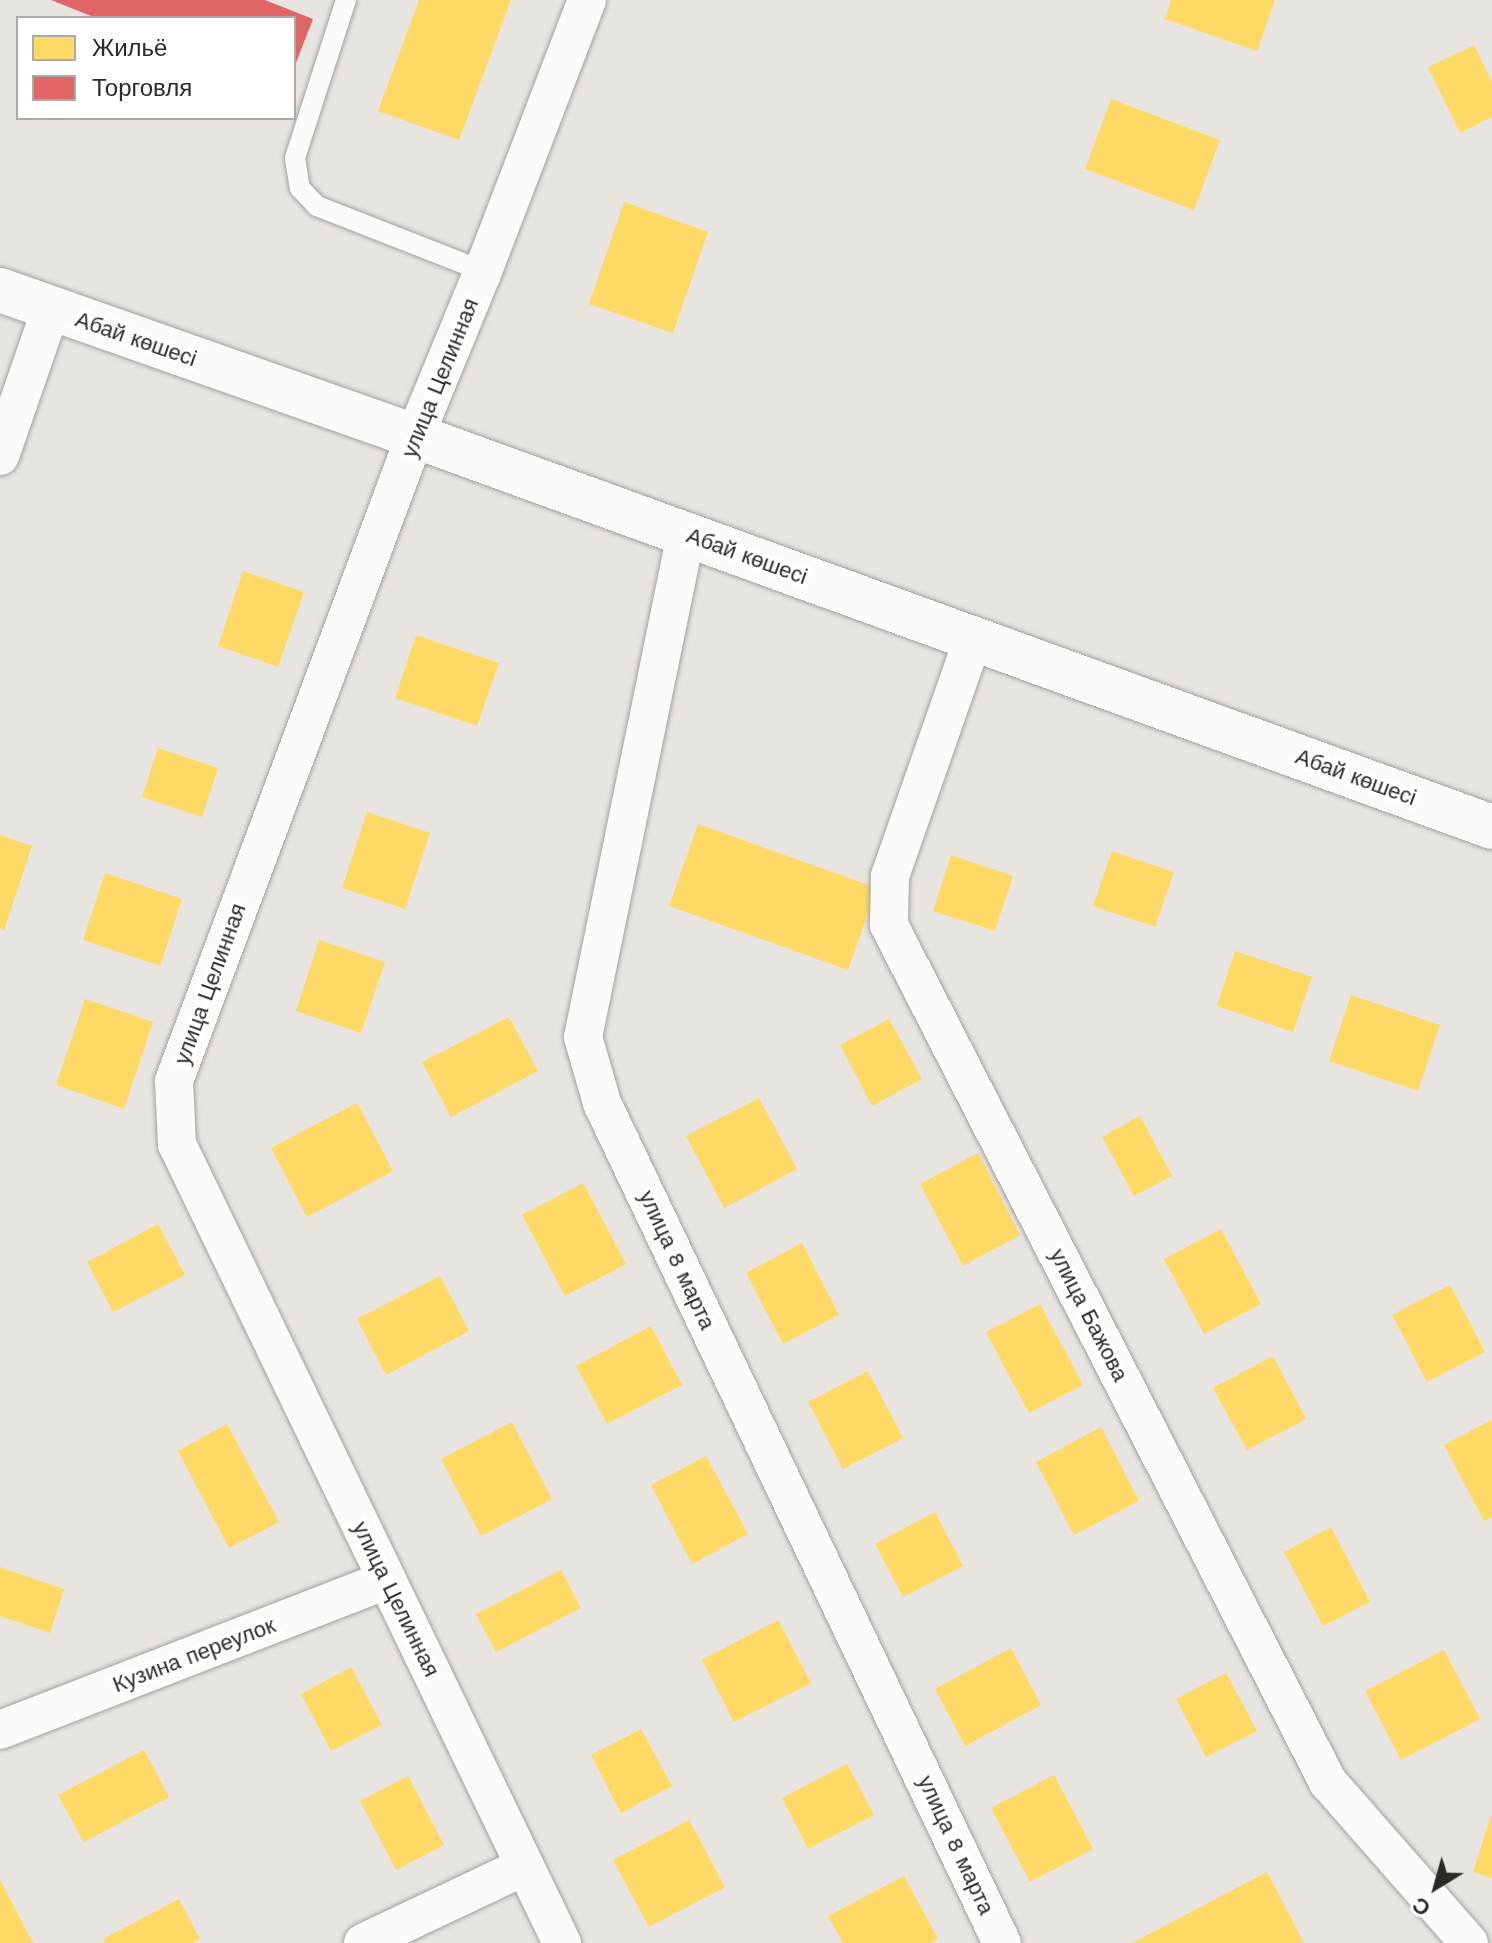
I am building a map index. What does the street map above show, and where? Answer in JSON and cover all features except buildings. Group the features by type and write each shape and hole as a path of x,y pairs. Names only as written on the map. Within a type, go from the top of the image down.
{"street":[{"name":"улица Целинная","path":"562,1943 177,1144 174,1081 415,436 483,271 587,0"},
{"name":"Абай көшесі","path":"0,290 415,436 1492,827"},
{"path":"0,456 51,309"},
{"name":"улица 8 марта","path":"686,534 583,1037 602,1103 1002,1943"},
{"name":"улица Бажова","path":"973,639 890,876 889,925 1328,1782 1469,1943"},
{"name":"Кузина переулок","path":"0,1730 387,1580"},
{"path":"363,1943 525,1866"}],"lane":[{"path":"346,0 295,158 300,188 317,206 483,271"}]}
